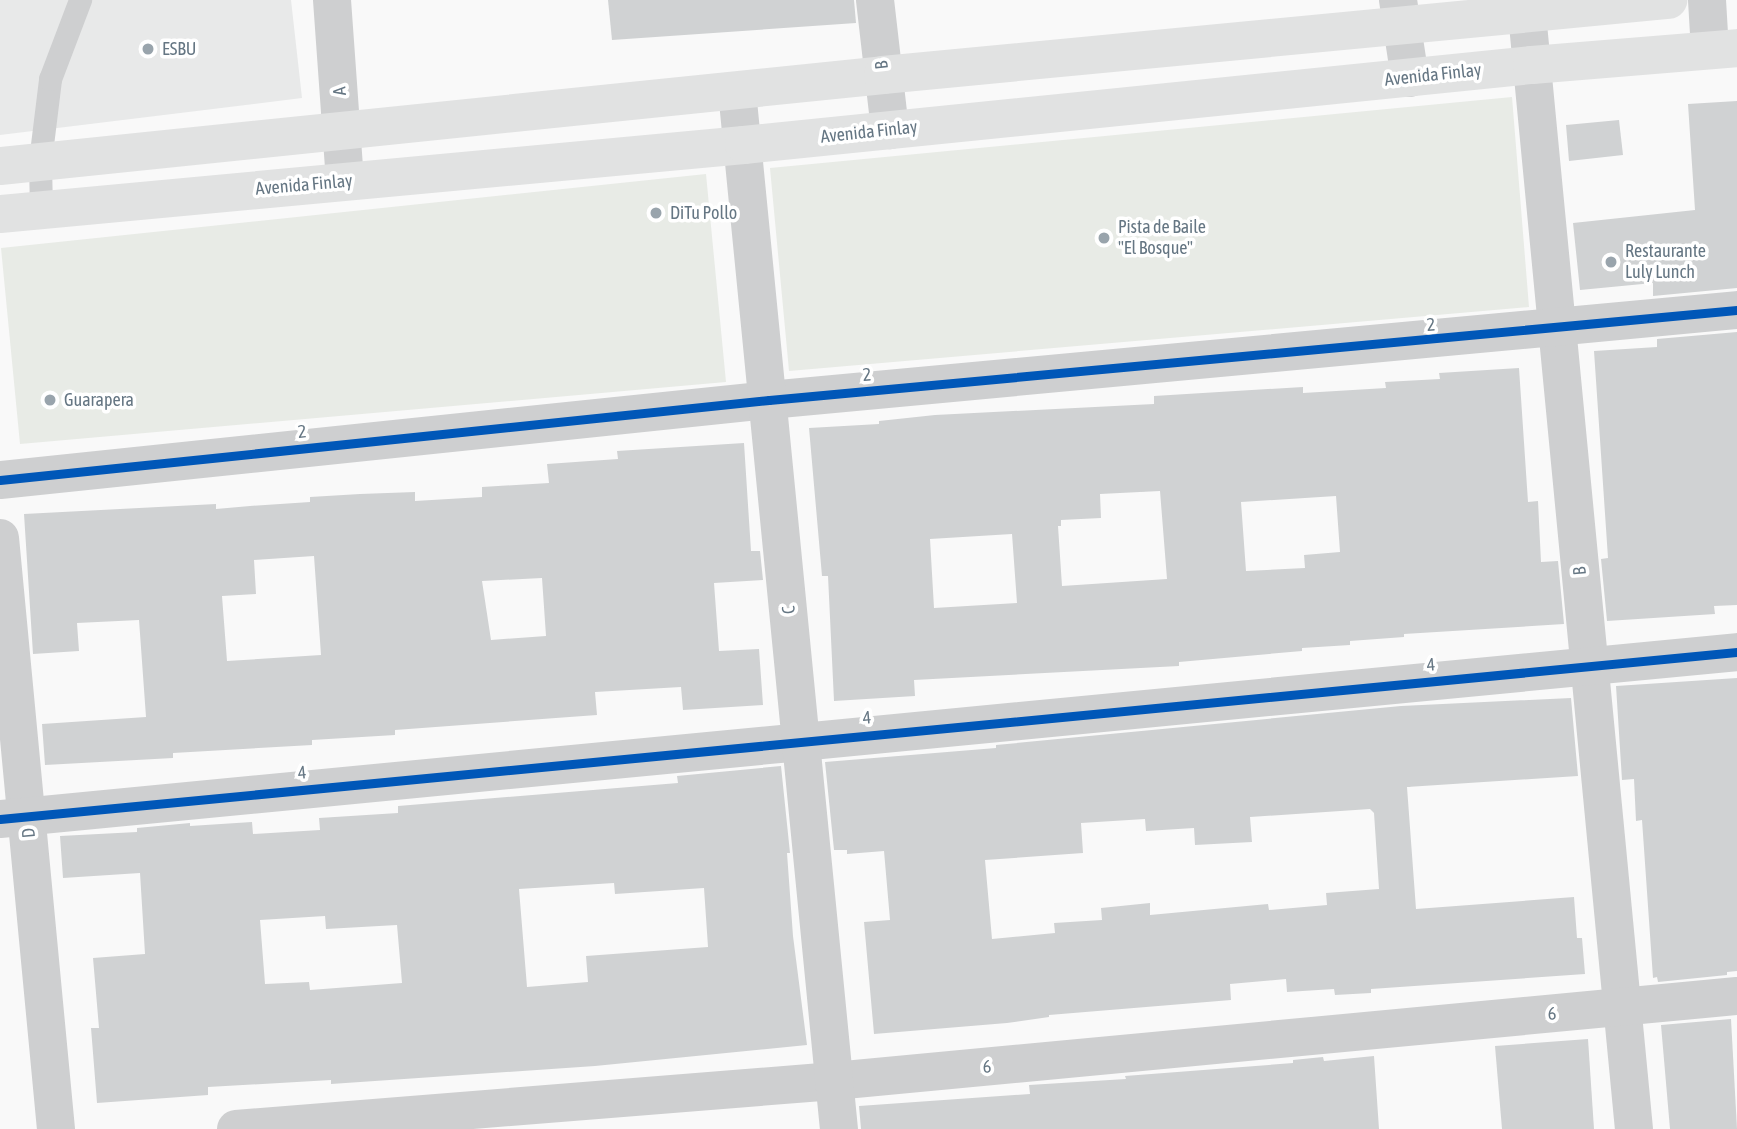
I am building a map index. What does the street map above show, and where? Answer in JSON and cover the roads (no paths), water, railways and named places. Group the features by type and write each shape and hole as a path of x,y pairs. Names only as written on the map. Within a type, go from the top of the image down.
{"main road":[{"path":"0,166 737,91 1400,13 1527,14 1668,0"},
{"name":"Avenida Finlay","path":"0,214 744,145 1532,65 1724,49"}],"street":[{"name":"A","path":"332,0 345,181"},
{"name":"B","path":"875,0 890,130"},
{"path":"1707,0 1724,49"},
{"path":"1400,13 1410,78"},
{"name":"B","path":"1527,14 1634,1129"},
{"name":"C","path":"737,91 839,1129"},
{"name":"2","path":"0,480 769,400 1558,329 1737,310"},
{"name":"D","path":"0,538 13,818 56,1129"},
{"name":"4","path":"13,818 1737,652"},
{"name":"6","path":"236,1129 834,1081 1737,996"}],"lane":[{"path":"41,210 40,161 50,79 80,0"}],"place":[{"name":"ESBU","path":"148,49"},
{"name":"DiTu Pollo","path":"656,213"},
{"name":"Pista de Baile \"El Bosque\"","path":"1104,238"},
{"name":"Restaurante Luly Lunch","path":"1611,262"},
{"name":"Guarapera","path":"50,400"}]}
